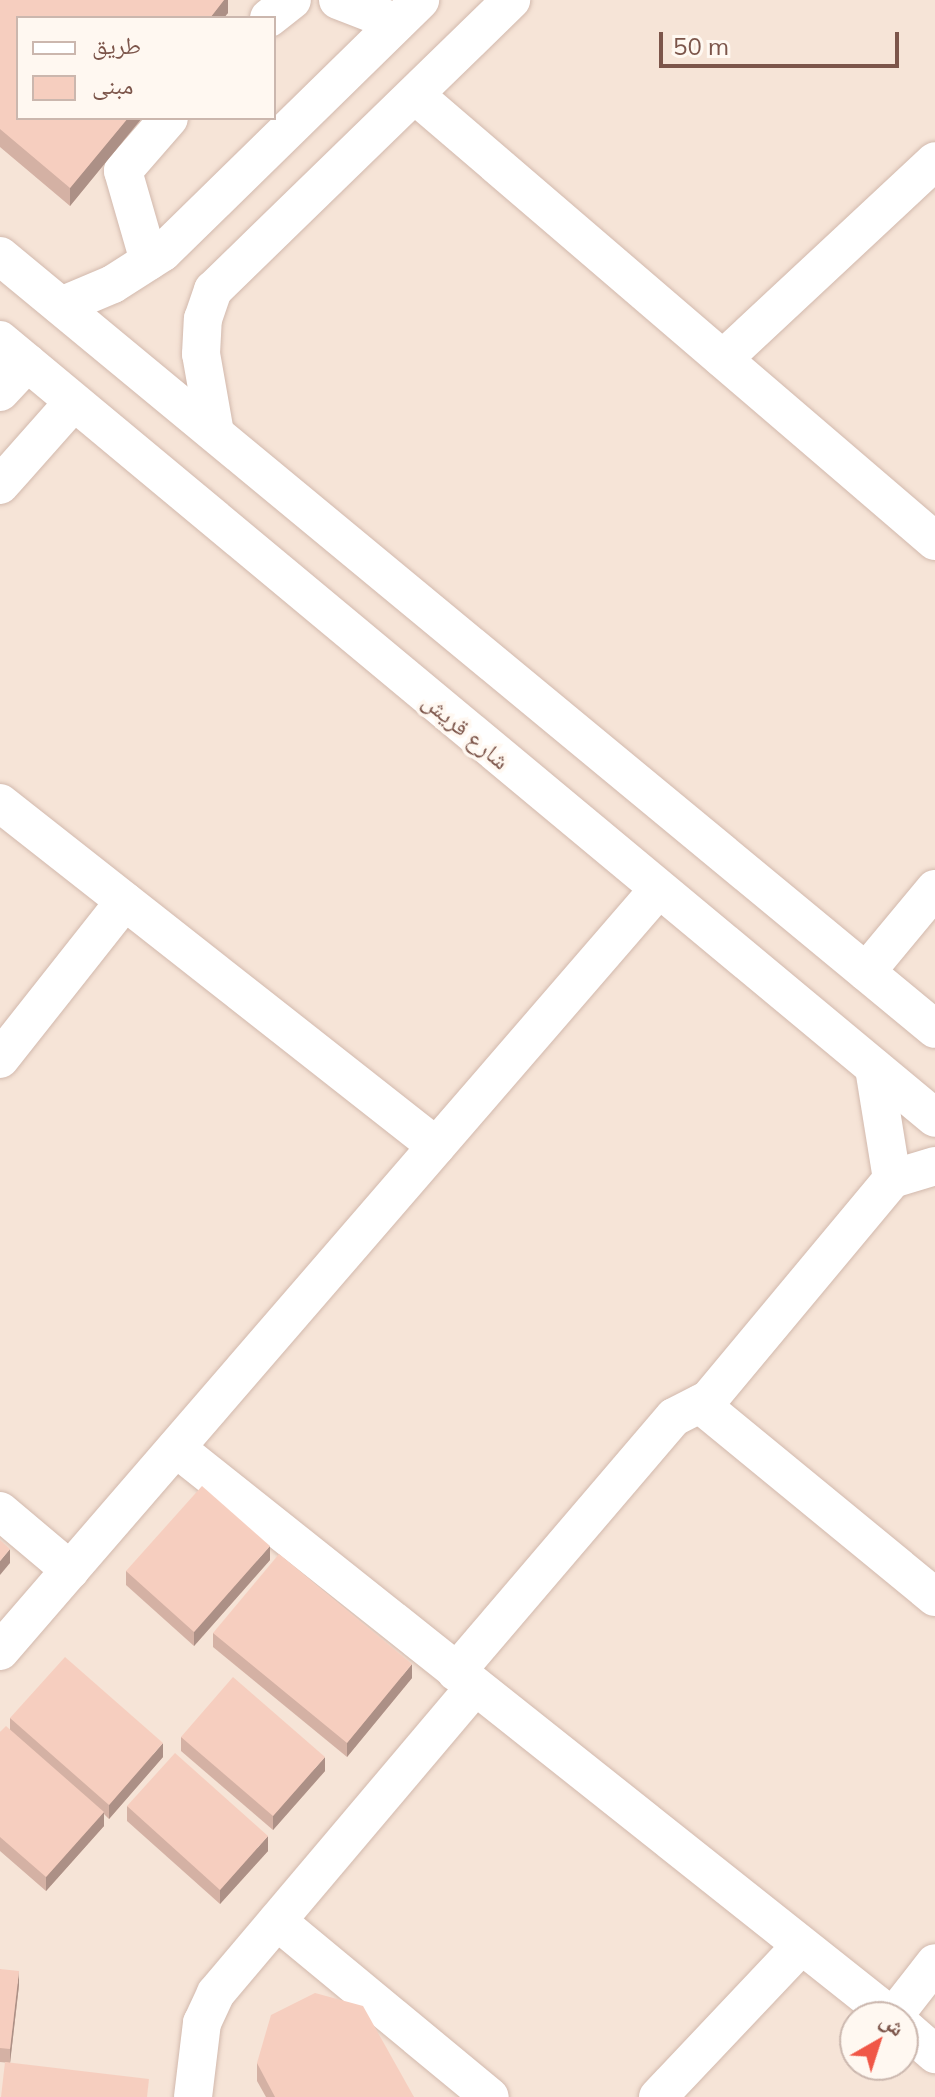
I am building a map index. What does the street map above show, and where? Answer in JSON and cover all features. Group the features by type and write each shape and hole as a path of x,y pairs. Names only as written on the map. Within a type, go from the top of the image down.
{"street":[{"path":"272,16 292,0"},
{"path":"338,0 409,12"},
{"path":"215,433 201,354 203,319 213,290 511,0"},
{"path":"61,306 149,261 409,12"},
{"path":"415,95 935,541"},
{"path":"149,261 123,171 167,120"},
{"path":"723,359 935,161"},
{"path":"0,256 935,1029"},
{"path":"0,392 13,352"},
{"name":"شارع قريش","path":"13,352 657,891 935,1118"},
{"path":"0,485 72,404"},
{"path":"0,803 436,1146"},
{"path":"866,972 935,889"},
{"path":"0,1651 657,891"},
{"path":"0,1059 125,901"},
{"path":"874,1068 892,1179"},
{"path":"193,2097 202,2023 216,1993 277,1921 674,1417 700,1404 892,1179 935,1166"},
{"path":"700,1404 935,1597"},
{"path":"176,1448 871,2001"},
{"path":"0,1511 70,1570"},
{"path":"277,1921 490,2097"},
{"path":"658,2097 801,1946"},
{"path":"905,2001 935,1963"},
{"path":"919,2040 935,2054"}],"shaded area":[{"path":"0,0 935,0 935,2097 0,2097"}],"building":[{"path":"0,0 224,0 212,16 16,16 16,120 126,120 70,188 0,129"},
{"path":"202,1486 270,1546 194,1632 126,1571"},
{"path":"0,1540 10,1549 0,1561"},
{"path":"279,1554 412,1664 347,1743 213,1633"},
{"path":"65,1657 163,1743 109,1805 10,1718"},
{"path":"233,1677 325,1757 273,1816 181,1737"},
{"path":"6,1726 104,1812 46,1877 0,1837 0,1732"},
{"path":"175,1753 268,1836 220,1890 127,1806"},
{"path":"0,1969 19,1971 10,2049 0,2048"},
{"path":"315,1993 363,2006 414,2097 275,2097 257,2063 271,2015"},
{"path":"5,2062 149,2079 147,2097 1,2097"}]}
